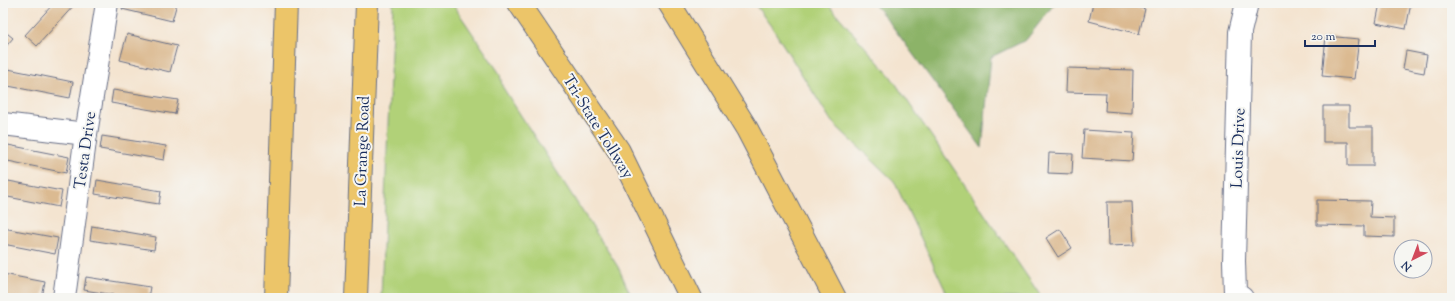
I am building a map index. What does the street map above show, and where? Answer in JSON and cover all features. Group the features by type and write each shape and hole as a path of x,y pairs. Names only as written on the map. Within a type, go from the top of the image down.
{"highway":[{"path":"276,298 286,3"},
{"name":"La Grange Road","path":"356,298 367,3"},
{"path":"669,3 748,129 835,298"},
{"name":"Tri-State Tollway","path":"521,5 619,151 691,298"}],"street":[{"name":"Testa Drive","path":"64,298 86,134 107,3"},
{"name":"Louis Drive","path":"1238,296 1234,261 1240,32 1246,3"},
{"path":"3,124 86,134"}],"green space":[{"path":"393,3 452,3 500,74 502,86 618,267 632,298 381,298"},
{"path":"754,3 827,3 891,77 1042,298 949,298 894,181 832,122 773,29"},
{"path":"873,3 1055,3 1026,40 991,57 982,148 887,19"}],"building":[{"path":"54,3 76,3 37,46 25,35"},
{"path":"124,3 177,3 172,21 122,9"},
{"path":"1093,3 1120,3 1145,9 1139,34 1089,21"},
{"path":"1380,3 1411,3 1406,29 1376,23"},
{"path":"3,30 13,38 3,50"},
{"path":"127,34 177,46 170,72 120,60"},
{"path":"1326,36 1359,39 1354,79 1322,76"},
{"path":"1406,51 1427,55 1424,73 1403,69"},
{"path":"3,68 73,82 70,98 3,85"},
{"path":"1067,68 1133,70 1132,113 1105,111 1106,93 1066,92"},
{"path":"113,90 178,100 175,114 111,103"},
{"path":"1323,106 1349,106 1349,127 1373,127 1373,166 1348,166 1348,142 1323,142"},
{"path":"1084,130 1134,133 1132,161 1082,158"},
{"path":"102,136 166,146 164,160 100,149"},
{"path":"3,144 69,157 66,173 3,160"},
{"path":"1049,153 1073,154 1072,174 1048,173"},
{"path":"3,180 62,191 59,207 3,196"},
{"path":"97,180 161,191 159,204 95,194"},
{"path":"1317,200 1371,201 1370,217 1394,218 1394,237 1364,236 1364,226 1317,225"},
{"path":"1107,202 1132,202 1134,245 1108,246"},
{"path":"92,226 156,237 154,250 90,240"},
{"path":"3,228 58,238 55,254 3,244"},
{"path":"1060,229 1072,248 1058,257 1046,238"},
{"path":"3,274 45,282 42,298 3,298"},
{"path":"86,277 150,287 148,298 133,298 84,290"}]}
